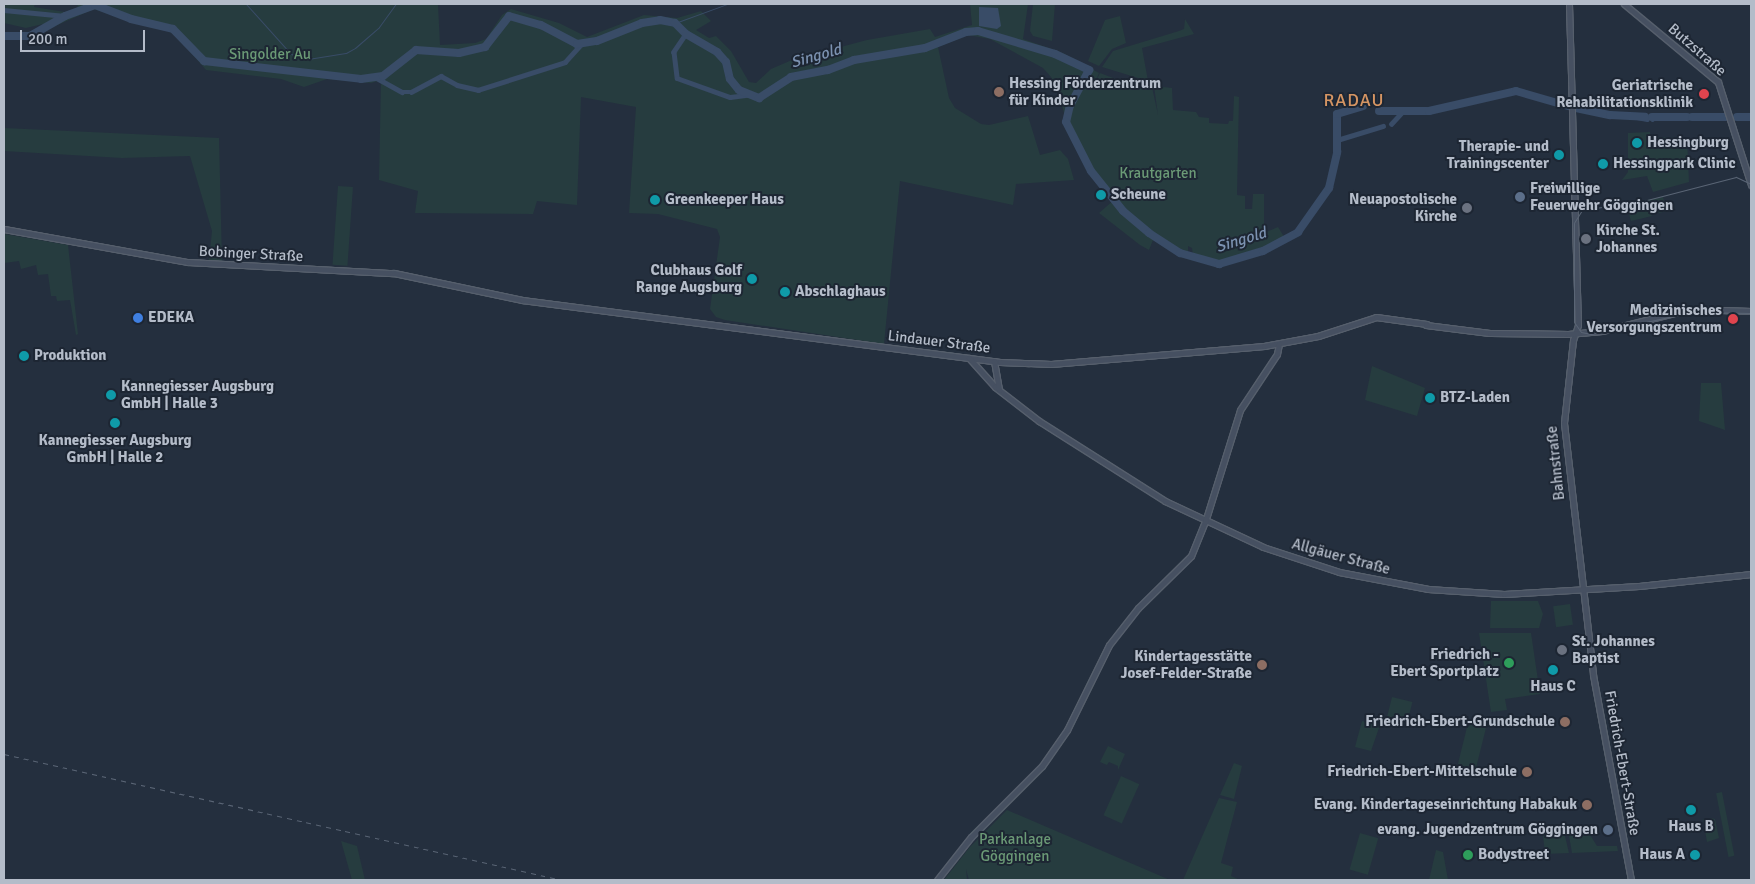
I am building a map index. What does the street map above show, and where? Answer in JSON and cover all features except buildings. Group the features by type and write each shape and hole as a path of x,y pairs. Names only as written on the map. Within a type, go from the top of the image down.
{"main road":[{"name":"Bahnstraße","path":"1569,4 1578,283 1576,334 1564,423 1583,590"},
{"name":"Butzstraße","path":"1624,4 1718,82 1732,117 1751,185"},
{"name":"Bobinger Straße","path":"4,229 195,263 403,274 498,296"},
{"name":"Lindauer Straße","path":"498,296 969,358 1051,364 1280,344 1376,317 1496,333 1576,334"},
{"path":"1576,334 1682,312 1699,310 1751,311"},
{"path":"937,880 971,837 1026,784 1056,748 1109,645 1138,608 1186,563 1205,522 1238,416 1250,391 1280,344"},
{"path":"1272,359 1273,345"},
{"name":"Allgäuer Straße","path":"969,358 999,390 1102,463 1205,522 1296,559 1396,584 1489,594 1583,590 1751,574"},
{"path":"994,361 999,390"},
{"name":"Friedrich-Ebert-Straße","path":"1583,590 1596,693 1631,880"}],"green space":[{"path":"4,4 35,4 34,7 65,12 77,8 78,4 438,4 440,45 475,43 486,39 502,15 511,9 559,23 587,37 644,15 677,18 701,11 711,21 696,30 709,38 716,36 731,51 749,82 756,83 771,69 792,60 867,40 930,29 935,37 972,25 970,4 1028,4 1023,39 1063,53 1099,73 1092,89 1100,73 1132,85 1152,87 1158,115 1154,86 1172,88 1173,110 1196,112 1199,117 1209,118 1209,123 1228,124 1229,121 1233,121 1234,96 1239,97 1237,195 1245,196 1245,209 1252,209 1253,194 1264,194 1264,233 1278,227 1286,240 1219,261 1193,255 1192,248 1188,246 1188,254 1177,250 1155,235 1149,250 1140,245 1099,213 1115,199 1091,167 1068,129 1059,93 1051,77 1043,68 990,39 968,35 938,47 949,98 955,108 981,124 989,125 1028,116 1040,155 1060,150 1068,159 1074,180 1016,184 1013,205 900,181 884,344 725,320 716,317 710,309 720,237 717,229 658,214 629,213 636,107 581,97 577,205 537,201 533,214 415,213 418,191 379,180 381,80 371,83 327,79 304,87 281,79 206,70 175,34 160,27 126,20 94,9 46,30 43,24 26,28 4,23"},
{"path":"1033,4 1055,4 1052,41 1033,36 1030,31"},
{"path":"1120,16 1126,43 1112,49 1099,66 1088,61 1105,20"},
{"path":"1185,19 1194,34 1142,48 1148,81 1102,67 1113,51 1184,29"},
{"path":"4,128 219,138 222,261 209,260 212,231 190,156 122,158 4,151"},
{"path":"1650,132 1651,137 1687,138 1689,182 1653,192 1647,176 1622,180 1628,172 1628,133"},
{"path":"338,186 353,187 347,266 332,265"},
{"path":"1663,197 1667,211 1659,213 1655,203 1648,206 1652,216 1631,221 1626,204"},
{"path":"4,234 68,245 78,334 76,335 70,300 57,301 56,296 51,296 48,274 38,275 36,265 21,269 19,261 4,263"},
{"path":"1372,366 1425,388 1417,416 1365,400"},
{"path":"1701,383 1721,383 1725,430 1699,421"},
{"path":"1491,601 1538,601 1543,614 1539,628 1490,628"},
{"path":"1570,604 1573,625 1556,627 1553,606"},
{"name":"Friedrich - Ebert Sportplatz","path":"1479,633 1531,633 1540,694 1505,699 1507,710 1491,712"},
{"path":"1392,697 1412,702 1407,724 1386,719"},
{"path":"1362,721 1380,725 1371,751 1355,747"},
{"path":"1471,725 1486,728 1475,772 1469,775 1456,772 1467,727"},
{"path":"1108,746 1125,754 1118,770 1118,766 1109,762 1107,765 1100,762"},
{"path":"1234,763 1242,766 1234,799 1220,795"},
{"path":"1121,776 1139,784 1122,823 1104,815"},
{"path":"1722,792 1734,856 1729,857 1716,793"},
{"path":"1219,798 1237,802 1221,863 1233,867 1231,876 1240,880 1183,880"},
{"name":"Parkanlage Göggingen","path":"1007,810 1170,880 969,880 966,869 967,880 944,880 969,848"},
{"path":"1703,819 1715,819 1719,838 1707,842"},
{"path":"1568,830 1587,830 1597,846 1617,846 1618,851 1572,853"},
{"path":"1560,831 1564,832 1569,853 1545,854 1543,835"},
{"path":"1360,833 1378,838 1368,875 1350,870"},
{"path":"341,841 357,846 365,880 352,880"},
{"path":"1436,850 1443,852 1448,880 1429,880"}],"water":[{"path":"979,7 998,8 1001,26 997,29 979,26"}],"waterway":[{"path":"246,4 291,54 308,59 346,53 355,48 379,27 396,4"},
{"path":"675,23 727,4"},
{"name":"Singold","path":"4,36 30,36 65,16 95,5 131,19 173,29 204,61 361,79 383,76 416,50 459,53 485,47 509,16 541,25 577,44 597,41 642,23 660,20 675,23 686,34 717,52 726,62 730,79 739,90 759,98 791,77 828,70 854,60 925,48 966,32 978,31 1055,54 1089,70 1070,105 1066,122 1091,171 1123,211 1149,233 1180,253 1219,264 1263,251 1298,232 1329,188 1337,152 1337,114 1363,106"},
{"path":"4,10 65,16"},
{"path":"686,34 674,52 677,78 730,97 747,95"},
{"path":"375,77 402,92 411,92 441,76 457,85 478,90 565,62 582,43"},
{"name":"Singold","path":"1379,111 1429,111 1516,91 1568,106"},
{"name":"Singold","path":"1576,108 1610,115 1645,117"},
{"path":"1391,124 1403,111"},
{"name":"Singold","path":"1652,119 1656,116"},
{"name":"Singold","path":"1637,117 1647,119"},
{"name":"Singold","path":"1652,117 1687,117"},
{"name":"Singold","path":"1692,117 1726,117"},
{"name":"Singold","path":"1737,117 1751,117"},
{"path":"1337,140 1383,126"}],"tram line":[{"path":"1751,184 1736,177 1643,201 1582,210 1574,223 1574,322 1581,332 1591,334 1692,312 1751,313"}],"railway":[{"path":"4,754 562,880"}],"place":[{"name":"Hessing Förderzentrum für Kinder","path":"999,92"},
{"name":"Geriatrische Rehabilitationsklinik","path":"1704,94"},
{"name":"Hessingburg","path":"1637,143"},
{"name":"Therapie- und Trainingscenter","path":"1559,155"},
{"name":"Hessingpark Clinic","path":"1603,164"},
{"name":"Scheune","path":"1101,195"},
{"name":"Freiwillige Feuerwehr Göggingen","path":"1520,197"},
{"name":"Greenkeeper Haus","path":"655,200"},
{"name":"Neuapostolische Kirche","path":"1467,208"},
{"name":"Kirche St. Johannes","path":"1586,239"},
{"name":"Clubhaus Golf Range Augsburg","path":"752,279"},
{"name":"Abschlaghaus","path":"785,292"},
{"name":"EDEKA","path":"138,318"},
{"name":"Medizinisches Versorgungszentrum","path":"1733,319"},
{"name":"Produktion","path":"24,356"},
{"name":"Kannegiesser Augsburg GmbH | Halle 3","path":"111,395"},
{"name":"BTZ-Laden","path":"1430,398"},
{"name":"Kannegiesser Augsburg GmbH | Halle 2","path":"115,423"},
{"name":"St. Johannes Baptist","path":"1562,650"},
{"name":"Friedrich - Ebert Sportplatz","path":"1509,663"},
{"name":"Kindertagesstätte Josef-Felder-Straße","path":"1262,665"},
{"name":"Haus C","path":"1553,670"},
{"name":"Friedrich-Ebert-Grundschule","path":"1565,722"},
{"name":"Friedrich-Ebert-Mittelschule","path":"1527,772"},
{"name":"Evang. Kindertageseinrichtung Habakuk","path":"1587,805"},
{"name":"Haus B","path":"1691,810"},
{"name":"evang. Jugendzentrum Göggingen","path":"1608,830"},
{"name":"Bodystreet","path":"1468,855"},
{"name":"Haus A","path":"1695,855"}],"district":[{"name":"RADAU","path":"1354,100"}],"park label":[{"name":"Singolder Au","path":"270,55"},
{"name":"Krautgarten","path":"1158,174"}]}
